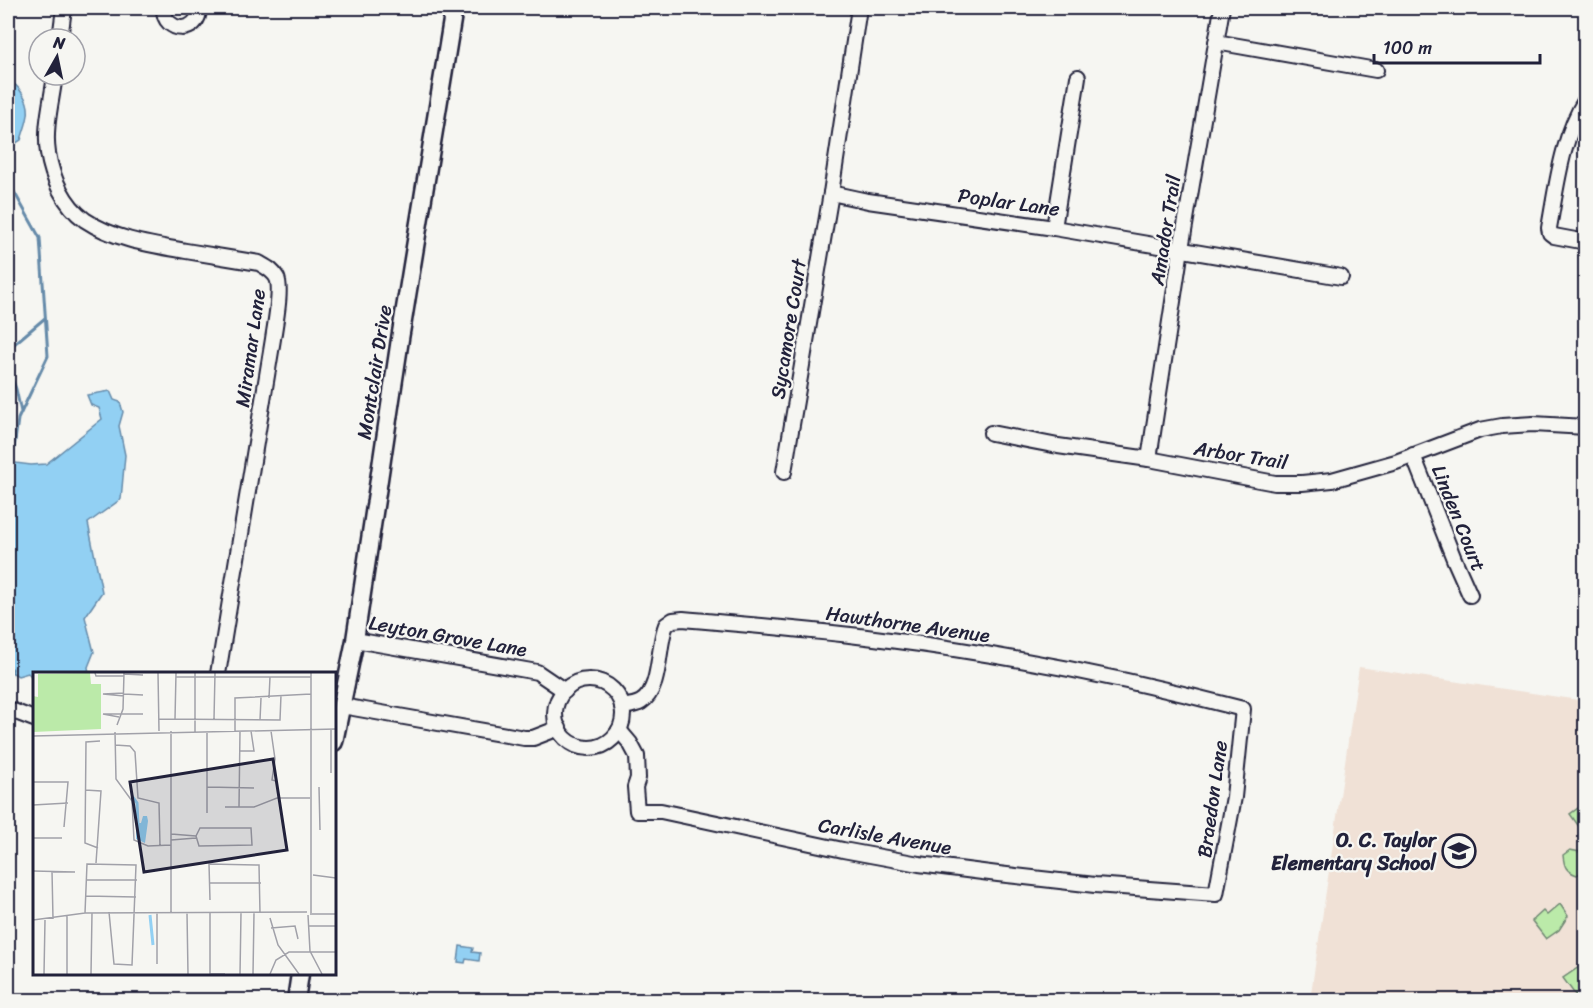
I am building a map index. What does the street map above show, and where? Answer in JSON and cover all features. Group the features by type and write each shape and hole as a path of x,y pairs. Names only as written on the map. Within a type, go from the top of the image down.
{"street":[{"path":"62,27 64,8"},
{"path":"164,8 166,19 170,24 183,28 194,23 198,18 199,8"},
{"name":"Montclair Drive","path":"336,733 355,640 400,339 454,8"},
{"name":"Sycamore Court","path":"784,472 831,193 859,8"},
{"name":"Amador Trail","path":"1149,459 1181,249 1222,8"},
{"path":"1216,42 1376,70"},
{"path":"1054,228 1078,77"},
{"name":"Miramar Lane","path":"53,87 47,134 48,152 58,186 71,206 84,219 116,237 259,263 271,269 278,281 273,339 218,672"},
{"path":"1586,99 1570,129 1549,228 1550,233 1554,236 1586,242"},
{"name":"Poplar Lane","path":"831,193 868,201 1054,228 1341,277"},
{"name":"Arbor Trail","path":"991,433 1275,483 1302,483 1332,480 1396,462 1480,430 1533,424 1586,427"},
{"name":"Linden Court","path":"1413,455 1470,595"},
{"name":"Hawthorne Avenue","path":"622,707 639,704 646,698 655,679 666,626 673,620 683,619 884,639 1022,660 1179,692 1243,709"},
{"name":"Leyton Grove Lane","path":"355,640 537,672 565,691"},
{"path":"584,681 605,685 616,694 622,707 620,730 604,745 594,748 573,744 558,728 556,708 559,699 571,686 584,681"},
{"path":"342,706 524,738 533,738 558,728"},
{"path":"8,709 33,719"},
{"name":"Braedon Lane","path":"1216,894 1234,798 1243,709"},
{"name":"Carlisle Avenue","path":"620,730 638,756 638,778 635,787 637,811 662,811 843,850 931,865 1095,885 1216,894"},
{"path":"296,1000 300,975"}],"shaded area":[{"name":"O. C. Taylor Elementary School","path":"1359,667 1585,701 1585,1000 1310,1000"}],"green space":[{"path":"1585,803 1585,835 1570,814"},
{"path":"1570,850 1580,852 1585,859 1584,870 1577,875 1570,872 1564,863 1563,855"},
{"path":"1560,904 1568,916 1559,930 1546,939 1532,921 1543,911 1547,915"},
{"path":"1585,963 1585,990 1576,996 1563,978"}],"water":[{"path":"8,81 21,91 26,99 28,111 21,140 8,153"},
{"path":"110,391 114,400 120,402 123,412 119,426 125,455 121,499 88,523 102,592 85,617 94,652 88,667 89,672 33,672 33,678 28,673 18,676 8,670 8,462 46,464 102,419 99,408 91,405 87,395"},
{"path":"460,946 473,948 472,952 480,953 479,961 466,959 465,963 458,962"}],"waterway":[{"path":"8,181 40,238 48,356 18,419 13,466"},
{"path":"8,360 13,345 45,318"},
{"path":"8,368 21,412"},
{"path":"8,681 12,669"}],"place":[{"name":"O. C. Taylor Elementary School","path":"1459,851"}]}
